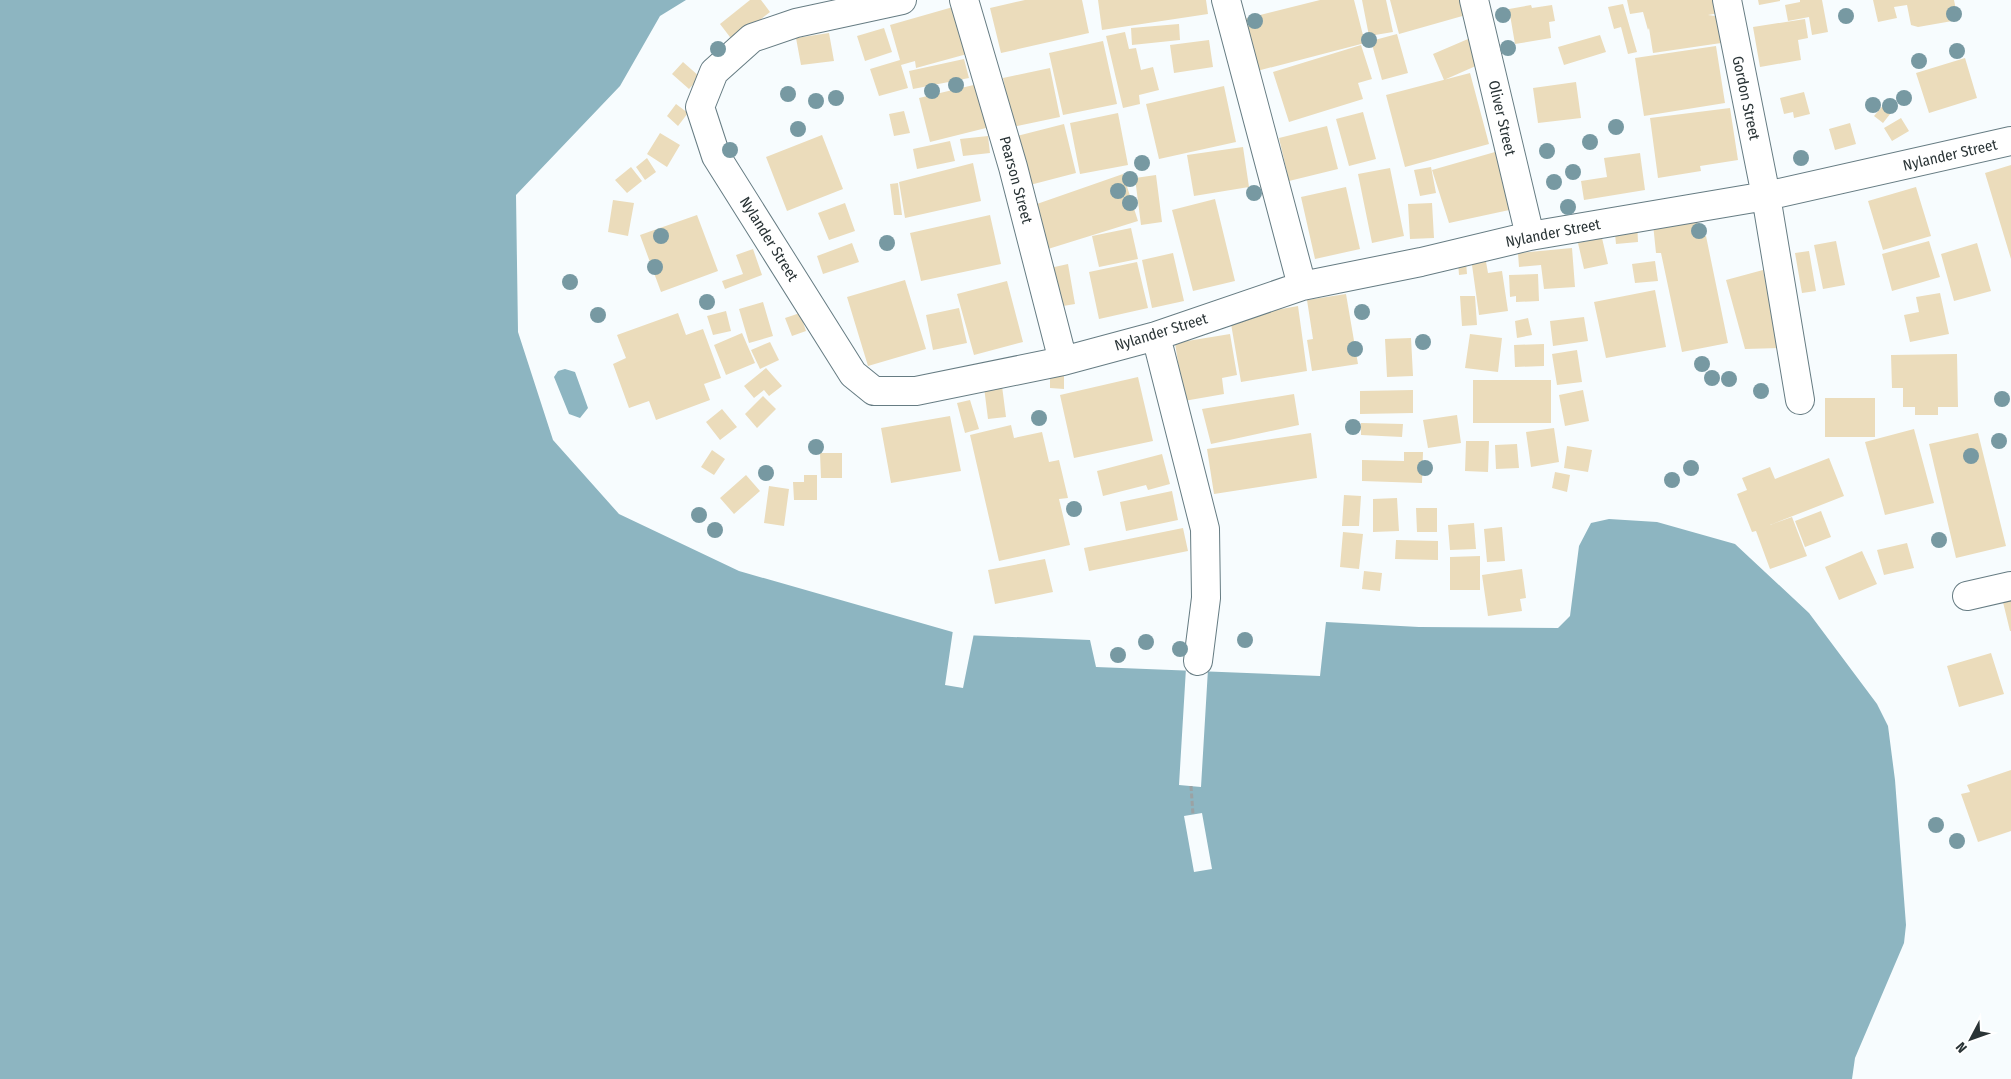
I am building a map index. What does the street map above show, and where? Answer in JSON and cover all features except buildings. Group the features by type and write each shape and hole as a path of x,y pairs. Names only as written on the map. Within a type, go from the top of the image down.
{"street":[{"name":"Nylander Street","path":"902,0 796,24 752,38 714,72 700,107 716,156 853,374 874,391 916,392 1063,361 1156,336 1302,286 1421,262 1530,236 1766,196 2011,141"},
{"name":"Pearson Street","path":"964,0 1014,167 1063,361"},
{"path":"1226,0 1302,286"},
{"name":"Oliver Street","path":"1474,0 1530,236"},
{"name":"Gordon Street","path":"1726,0 1766,196 1800,400"},
{"path":"1156,336 1205,529 1206,598 1198,661"},
{"path":"1967,596 2011,586"}],"path":[{"path":"1191,786 1193,814"}],"water":[{"path":"0,0 686,0 660,16 620,86 516,195 518,332 553,440 619,514 739,571 963,635 1090,640 1096,667 1320,676 1326,622 1419,627 1558,628 1570,616 1579,546 1591,523 1609,519 1657,522 1735,544 1809,613 1877,704 1888,726 1895,780 1906,925 1904,943 1855,1058 1852,1079 0,1079"},
{"path":"565,369 575,372 588,408 580,418 569,414 554,377 558,371"}],"pier":[{"path":"953,630 974,633 963,688 945,685"},
{"path":"1186,668 1208,669 1201,787 1179,785"},
{"path":"1202,813 1212,869 1194,872 1184,816"}]}
